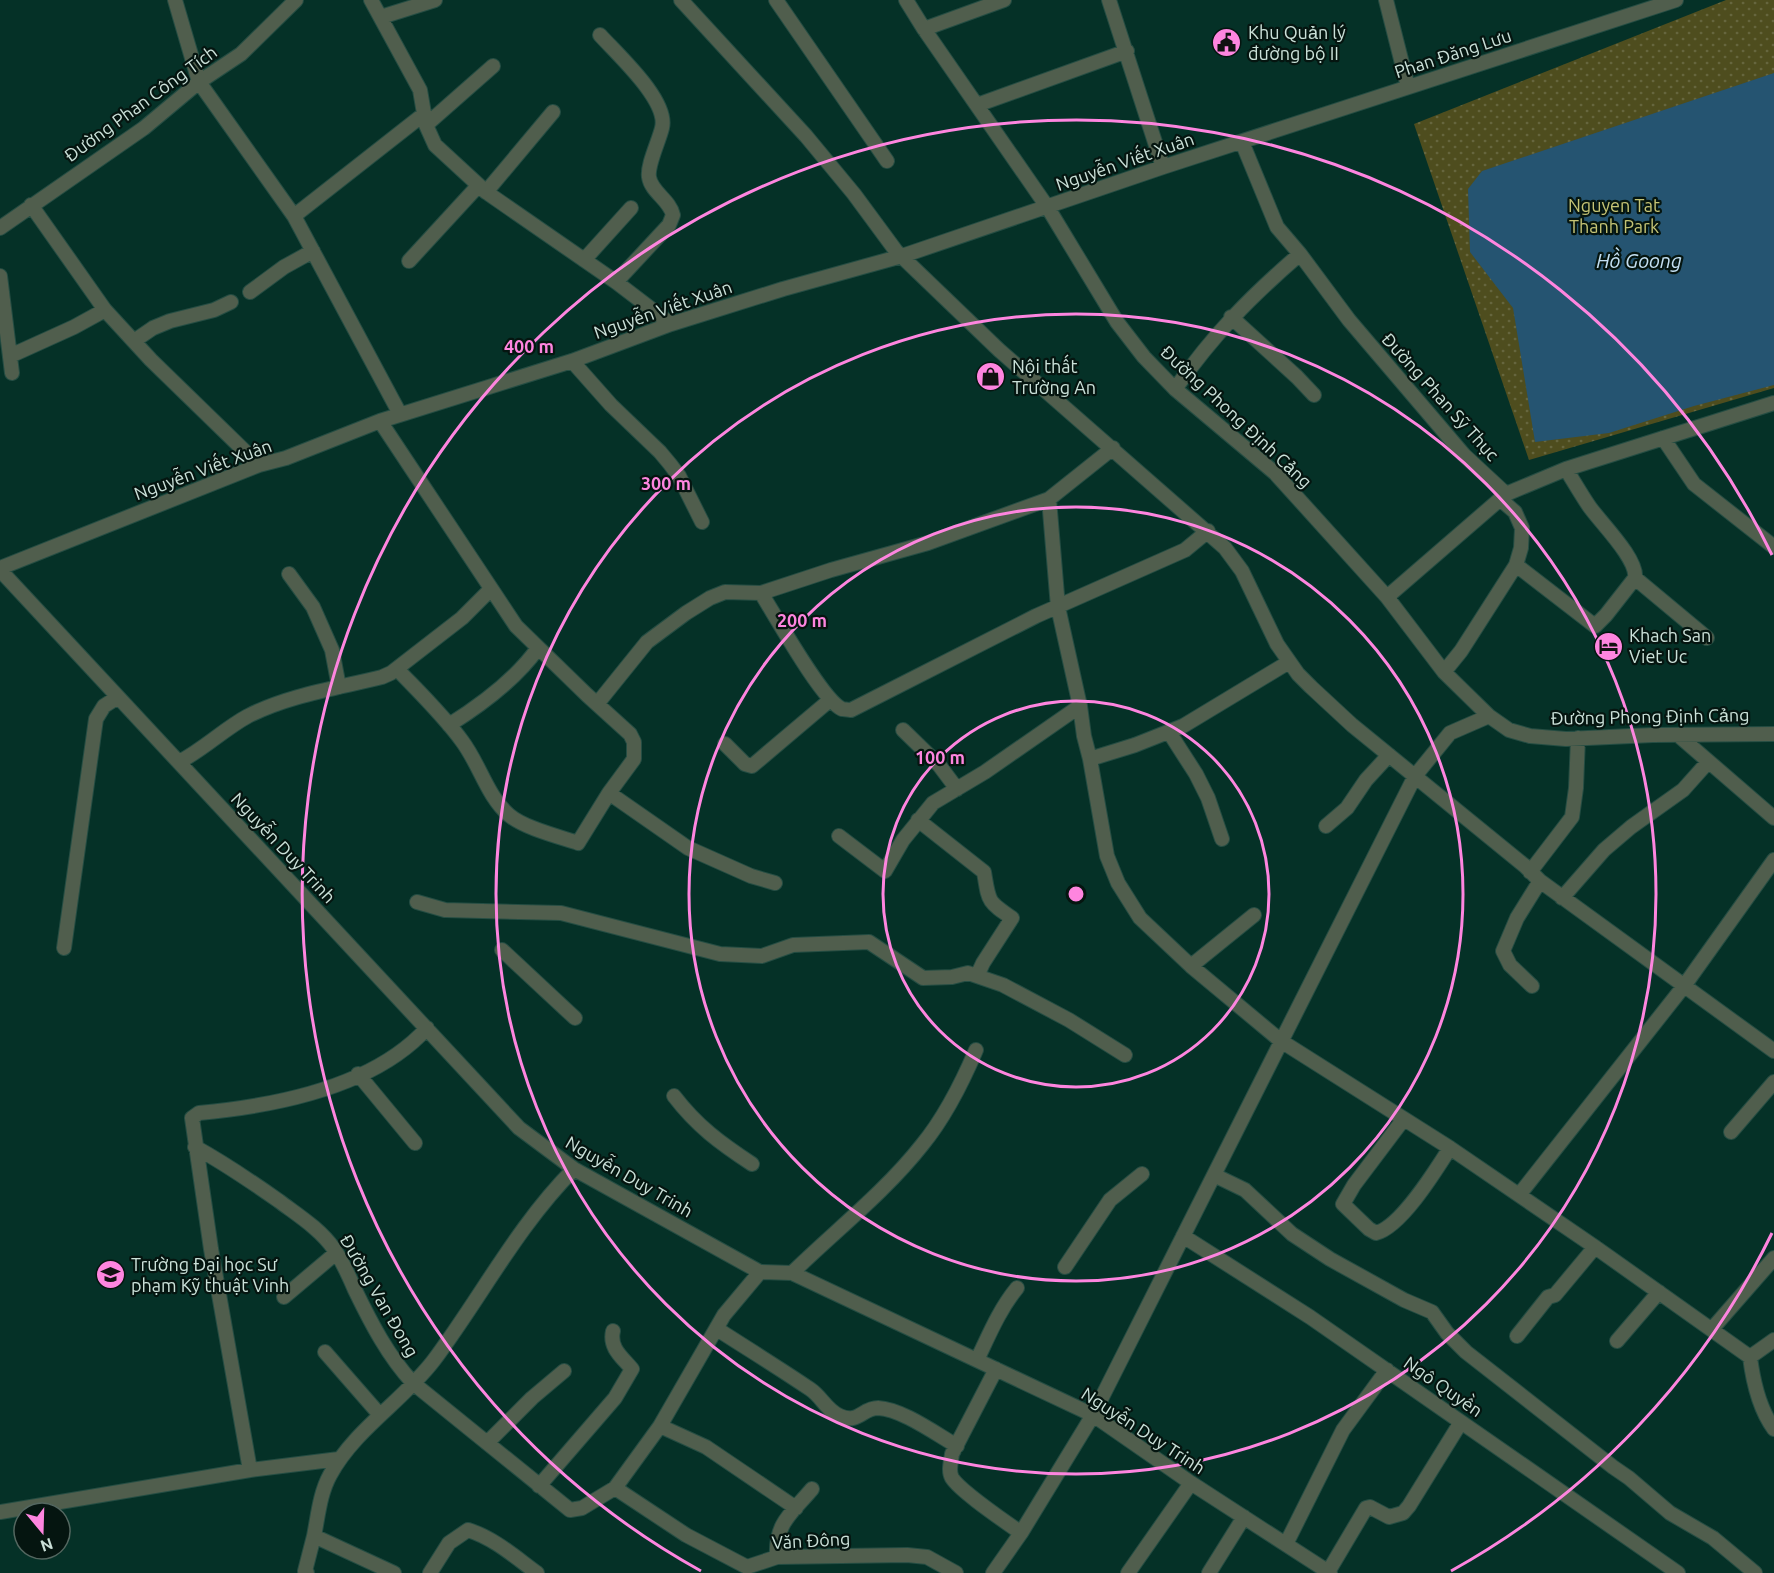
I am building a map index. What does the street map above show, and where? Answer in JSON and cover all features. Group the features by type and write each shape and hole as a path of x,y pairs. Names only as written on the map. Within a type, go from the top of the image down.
{"street":[{"path":"175,0 199,82 294,216 400,414"},
{"name":"Đường Phan Công Tích","path":"0,228 144,128 199,82 241,54 296,0"},
{"path":"371,0 420,90 425,119 435,145 482,189 616,282 671,324"},
{"path":"381,17 435,0"},
{"path":"681,0 806,135 896,251 999,350 1226,548 1242,571 1272,635 1289,662 1311,687 1535,877 1774,1051"},
{"path":"777,0 887,161"},
{"name":"Đường Phong Định Cảng","path":"906,0 1048,208 1117,322 1144,357 1175,389 1275,473 1387,597 1444,672 1489,716 1509,730 1530,736 1578,738 1774,734"},
{"path":"924,29 1004,0"},
{"path":"1109,0 1163,167"},
{"path":"1386,0 1408,87"},
{"name":"Phan Đăng Lưu","path":"1242,142 1676,0"},
{"path":"600,35 636,74 662,113 662,127 648,173 651,184 670,206 674,215 669,225 616,282"},
{"path":"977,105 1127,51"},
{"path":"294,216 494,66"},
{"path":"409,261 482,189 553,112"},
{"name":"Nguyễn Viết Xuân","path":"0,569 259,465 286,458 400,414 572,361 671,324 783,289 902,256 1242,142"},
{"name":"Đường Phan Sỹ Thục","path":"1242,142 1276,227 1300,254 1349,320 1515,512 1522,528 1521,548 1516,565"},
{"path":"31,205 105,310 151,360 259,465"},
{"path":"584,260 632,208"},
{"path":"250,292 284,267 313,251"},
{"path":"1175,389 1202,351 1231,317 1257,290 1300,254"},
{"path":"0,276 12,373"},
{"path":"134,341 153,328 170,321 214,310 231,302"},
{"path":"10,356 105,310"},
{"path":"1231,317 1314,395"},
{"path":"572,361 611,405 670,464 679,476 702,522"},
{"path":"1387,597 1503,496 1566,469 1774,403"},
{"path":"380,421 516,626 630,734 636,748 634,759 609,793 578,843 552,835 508,815 492,794 468,750 449,725 434,706 397,669"},
{"path":"1663,438 1694,484 1774,547"},
{"path":"597,704 647,642 710,598 725,592 761,593 831,570 928,543 1049,498 1113,448"},
{"path":"1444,672 1461,651 1516,565 1595,626 1635,578 1635,571 1627,556 1586,503 1566,469"},
{"path":"1049,498 1058,607 1080,706 1107,856 1118,884 1140,918 1191,966 1281,1041 1450,1148 1750,1357 1761,1404 1766,1419 1774,1429"},
{"path":"761,593 830,700 842,709 851,710 1036,616 1185,550 1208,531"},
{"name":"Nguyễn Duy Trinh","path":"0,569 519,1128 574,1169 760,1272 792,1273 1093,1415 1191,1483 1329,1572"},
{"path":"289,574 313,607 329,641 339,687"},
{"path":"1635,578 1707,638"},
{"path":"179,762 249,716 283,703 382,677 397,669 462,618 491,590"},
{"path":"449,725 465,715 507,680 531,658 538,648"},
{"path":"1090,759 1169,732 1205,714 1289,662"},
{"path":"65,942 96,719 104,706 118,697"},
{"path":"725,744 745,764 752,766 830,700"},
{"path":"838,836 885,871 903,840 933,803 986,772 1080,706"},
{"path":"993,1573 1021,1533 1093,1415 1415,776 1450,733 1489,716"},
{"path":"903,730 939,765 957,789"},
{"path":"1169,732 1196,774 1208,798 1222,839"},
{"path":"1678,735 1774,818"},
{"path":"1532,986 1510,965 1503,951 1535,877 1572,817 1578,738"},
{"path":"1326,826 1347,808 1366,780 1389,755"},
{"path":"1562,898 1604,850 1631,827 1683,790 1708,762"},
{"path":"609,793 688,848 751,876 776,883"},
{"path":"918,820 984,873 988,898 1012,918 977,976"},
{"path":"1519,1195 1684,986 1774,860"},
{"path":"417,902 445,910 561,913 720,954 762,956 793,945 869,942 923,978 952,977 969,973 1003,985 1069,1020 1125,1055"},
{"path":"1191,966 1254,915"},
{"path":"502,950 575,1018"},
{"path":"250,1470 192,1118 199,1113 239,1108 322,1090 400,1053 415,1042 427,1028"},
{"path":"792,1273 896,1174 923,1144 964,1076 976,1050"},
{"path":"358,1074 415,1143"},
{"path":"1731,1132 1774,1082"},
{"path":"674,1096 716,1140 752,1164"},
{"path":"1403,1120 1342,1204 1369,1229 1376,1233 1381,1232 1400,1215 1414,1200 1450,1148"},
{"name":"Đường Van Đong","path":"195,1147 229,1166 310,1223 336,1253 381,1341 413,1383 539,1486 570,1510 582,1508 615,1488"},
{"path":"305,1572 323,1492 328,1477 339,1459 433,1362 536,1213 556,1187 574,1169"},
{"path":"1065,1267 1110,1200 1142,1174"},
{"path":"1214,1175 1245,1190 1293,1234 1330,1259 1404,1300 1432,1312 1447,1333 1466,1352 1629,1478 1670,1513 1713,1539 1755,1573"},
{"name":"Ngô Quyền","path":"1183,1236 1310,1317 1678,1573"},
{"path":"1517,1336 1548,1297 1555,1295 1595,1247"},
{"path":"284,1297 336,1253"},
{"path":"1712,1329 1774,1258"},
{"path":"615,1488 660,1426 724,1315 760,1272"},
{"path":"977,1360 1005,1304 1017,1287"},
{"path":"1617,1341 1659,1292"},
{"path":"717,1329 812,1390 823,1404 838,1415 853,1419 873,1409 887,1410 902,1415 957,1446"},
{"path":"539,1486 615,1398 632,1369 614,1348 611,1338 614,1331"},
{"path":"1750,1357 1774,1340"},
{"path":"325,1352 380,1415"},
{"path":"996,1369 952,1454 950,1470 952,1479 1021,1533"},
{"path":"1286,1544 1343,1430 1387,1370"},
{"path":"487,1443 532,1398 564,1371"},
{"path":"1329,1572 1366,1508 1370,1507 1389,1517 1403,1513 1461,1422"},
{"path":"660,1426 706,1447 796,1508"},
{"path":"0,1512 250,1470 339,1459"},
{"path":"1128,1573 1191,1483"},
{"name":"Văn Đông","path":"615,1488 686,1535 746,1570 777,1557 907,1555 927,1557 956,1573"},
{"path":"777,1557 778,1529 812,1489"},
{"path":"1209,1573 1244,1517"},
{"path":"430,1573 449,1543 468,1530 479,1533 500,1546 537,1573"},
{"path":"314,1536 394,1573"}],"green space":[{"name":"Hồ Goong","path":"1726,0 1774,0 1774,388 1529,460 1414,124"}],"water":[{"name":"Hồ Goong","path":"1774,73 1774,385 1694,406 1609,433 1535,442 1513,308 1470,252 1468,189 1482,171"}],"place":[{"name":"Khu Quản lý đường bộ II","path":"1227,43"},
{"name":"Nội thất Trường An","path":"991,377"},
{"name":"Khach San Viet Uc","path":"1608,646"},
{"name":"Trường Đại học Sư phạm Kỹ thuật Vinh","path":"110,1275"}],"park label":[{"name":"Nguyen Tat Thanh Park","path":"1614,216"}]}
